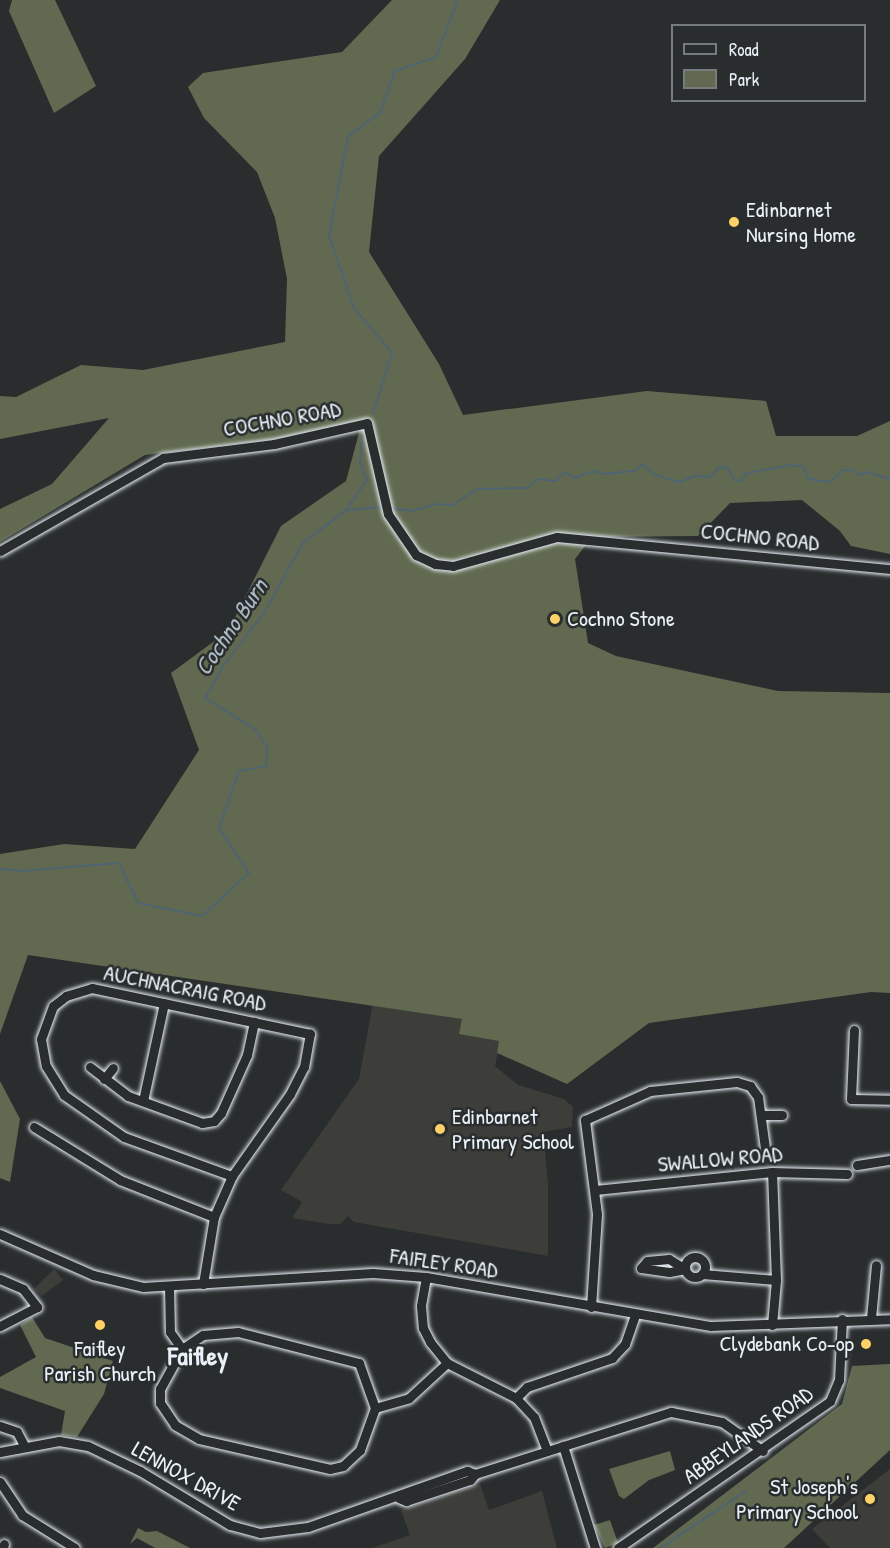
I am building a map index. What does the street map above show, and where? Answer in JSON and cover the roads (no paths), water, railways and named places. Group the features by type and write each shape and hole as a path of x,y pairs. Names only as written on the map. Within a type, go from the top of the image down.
{"street":[{"name":"COCHNO ROAD","path":"0,551 163,458 274,444 367,423 386,507 416,555 444,567 557,537 890,569"},
{"name":"AUCHNACRAIG ROAD","path":"92,988 254,1022 310,1034 303,1067 290,1094 231,1176 108,1129 64,1095 46,1066 41,1039 43,1027 53,1006 66,996 92,988"},
{"path":"143,1101 164,1003"},
{"path":"90,1067 128,1096 202,1123 214,1121 221,1113 247,1055 254,1022"},
{"path":"854,1030 851,1099 890,1101"},
{"path":"104,1079 113,1068"},
{"path":"591,1307 597,1239 595,1190 585,1120 650,1091 731,1081 744,1083 755,1090 762,1115 765,1148"},
{"path":"762,1115 782,1115"},
{"path":"34,1127 120,1180 214,1217"},
{"path":"857,1165 890,1160"},
{"path":"772,1172 776,1280 772,1324"},
{"name":"SWALLOW ROAD","path":"595,1190 772,1172 847,1174"},
{"path":"203,1284 214,1217 231,1176"},
{"name":"FAIFLEY ROAD","path":"0,1234 104,1278 143,1287 373,1273 426,1277 635,1315 711,1326 842,1319 890,1319"},
{"path":"702,1274 705,1265 698,1258 688,1260 685,1269 694,1277 702,1274 776,1280"},
{"path":"871,1318 876,1264"},
{"path":"426,1277 423,1328 447,1363 516,1398 534,1417 547,1451"},
{"path":"0,1279 23,1289 37,1307 0,1326"},
{"path":"169,1286 170,1332 182,1349"},
{"path":"516,1398 527,1387 612,1358 625,1344 635,1315"},
{"name":"ABBEYLANDS ROAD","path":"618,1548 763,1450 835,1394 842,1319"},
{"path":"238,1332 359,1362 365,1371 375,1408 360,1450 343,1466 330,1469 199,1439 175,1425 160,1403 164,1378 182,1349 203,1335 238,1332"},
{"path":"375,1408 409,1398 447,1363"},
{"name":"LENNOX DRIVE","path":"0,1452 24,1445 59,1441 88,1446 140,1471 230,1525 260,1533 308,1527 399,1498 406,1501 470,1480 475,1474 671,1412 722,1422 763,1450"},
{"path":"0,1426 17,1432 24,1445"},
{"path":"563,1446 595,1548"},
{"path":"0,1482 4,1500 22,1515 75,1548"}],"waterway":[{"name":"Cochno Burn","path":"373,413 392,353 354,308 329,236 348,136 380,113 395,71 436,57 458,0"},
{"name":"Cochno Burn","path":"0,869 21,871 119,863 138,903 202,916 249,873 219,828 239,771 266,766 267,747 256,730 205,698 224,665 264,613 303,543 346,510 367,480 360,463 362,436"},
{"path":"389,508 412,511 436,504 453,505 477,489 526,488 538,479 555,481 565,472 575,478 593,471 604,474 635,471 643,464 655,475 680,482 695,476 710,477 719,467 728,468 734,480 740,481 747,473 791,465 803,467 808,478 814,480 831,482 843,470 852,470 860,475 867,472 890,479"},
{"path":"347,510 383,507"},
{"path":"660,1548 746,1491"}],"place":[{"name":"Edinbarnet Nursing Home","path":"734,222"},
{"name":"Cochno Stone","path":"555,619"},
{"name":"Edinbarnet Primary School","path":"440,1129"},
{"name":"Faifley Parish Church","path":"100,1325"},
{"name":"Clydebank Co-op","path":"866,1344"},
{"name":"St Joseph's Primary School","path":"870,1499"}],"district":[{"name":"Faifley","path":"198,1356"}]}
